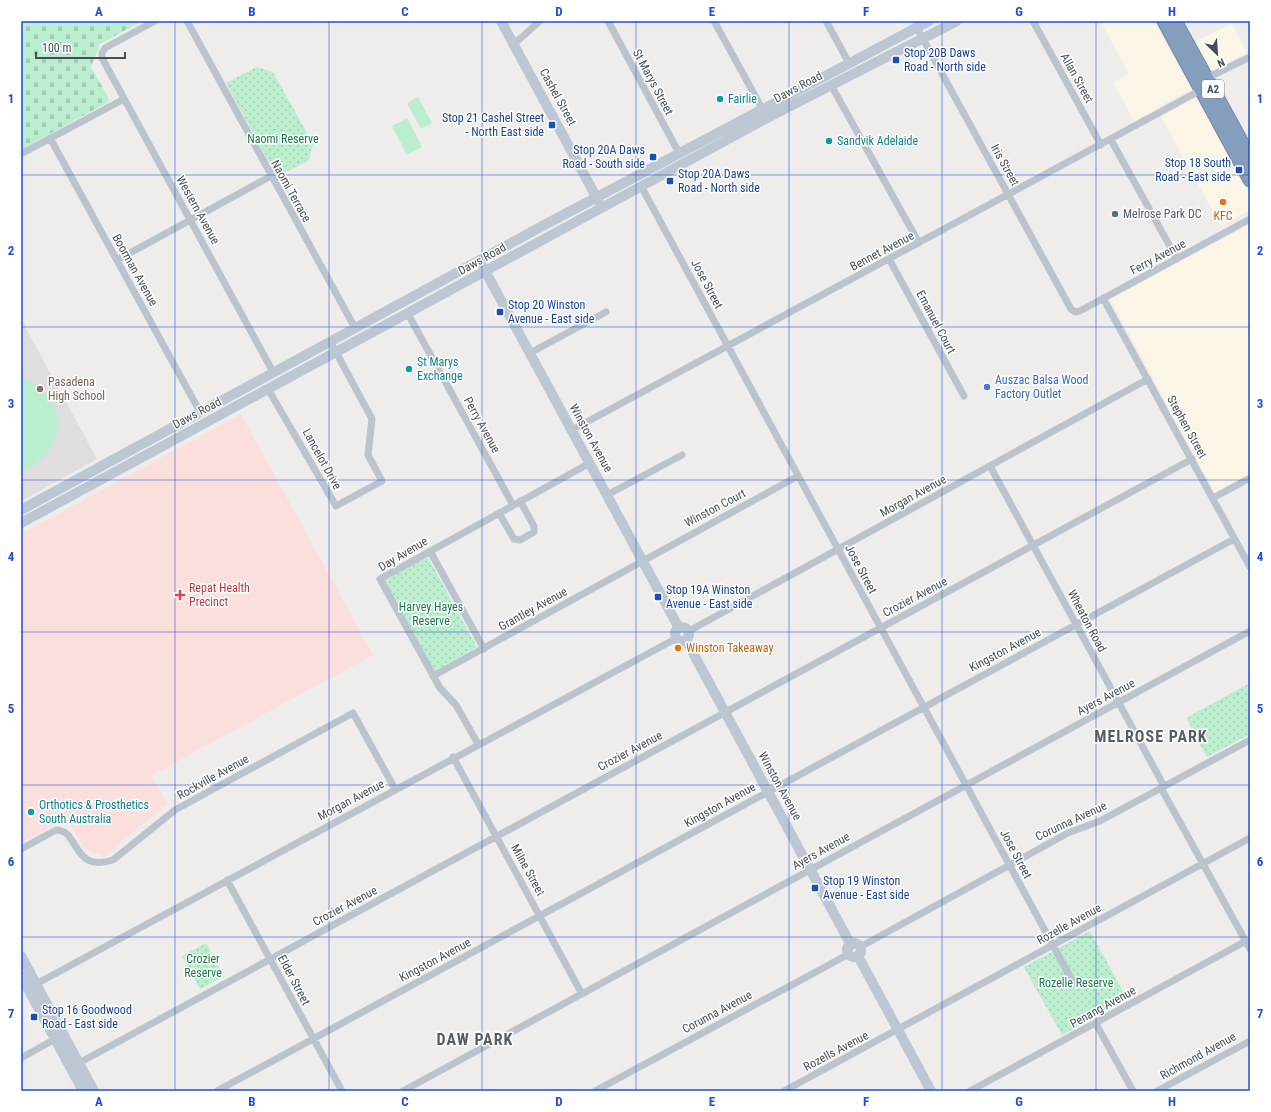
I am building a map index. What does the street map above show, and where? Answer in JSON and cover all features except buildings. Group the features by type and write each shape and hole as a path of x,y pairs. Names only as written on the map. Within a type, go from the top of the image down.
{"highway":[{"name":"A2","path":"1164,21 1250,180"},
{"name":"A2","path":"1176,21 1250,157"}],"main road":[{"name":"Cashel Street","path":"501,21 602,207"},
{"name":"Daws Road","path":"21,523 486,272 641,186 849,63 929,21"},
{"name":"Daws Road","path":"21,510 330,341 679,154 831,84 957,21"},
{"name":"Winston Avenue","path":"480,260 931,1091"},
{"path":"192,431 200,412 208,415 224,414"},
{"path":"99,468 110,475"},
{"path":"99,468 100,481"},
{"path":"21,513 46,501 52,506 59,490"},
{"path":"21,956 94,1091"},
{"path":"22,977 36,984"},
{"path":"22,977 83,1091"},
{"path":"32,997 36,984"}],"street":[{"name":"Western Avenue","path":"155,21 105,48 102,53 102,58 273,372"},
{"name":"Naomi Terrace","path":"187,21 355,328"},
{"path":"514,44 540,21"},
{"name":"St Marys Street","path":"608,21 679,154"},
{"path":"714,21 764,114"},
{"path":"826,21 849,63"},
{"name":"Allan Street","path":"1033,21 1102,145"},
{"name":"Iris Street","path":"917,28 1069,306 1075,312"},
{"path":"1207,78 1250,56"},
{"path":"831,84 919,243"},
{"name":"Bennet Avenue","path":"572,430 1102,145 1201,90"},
{"path":"21,154 124,99"},
{"name":"Boorman Avenue","path":"50,138 200,412"},
{"path":"1111,140 1177,259"},
{"path":"117,260 271,176"},
{"name":"Jose Street","path":"641,186 1074,984"},
{"name":"Ferry Avenue","path":"1075,312 1250,219"},
{"name":"Emanuel Court","path":"889,259 964,396"},
{"name":"Stephen Street","path":"1103,298 1250,567"},
{"path":"530,353 606,312"},
{"name":"Perry Avenue","path":"408,314 517,503"},
{"name":"Lancelot Drive","path":"268,390 336,506 382,481 368,455 372,419 330,341"},
{"name":"Morgan Avenue","path":"36,984 453,757 683,634 1148,380"},
{"path":"607,495 682,456"},
{"name":"Crozier Avenue","path":"79,1063 1192,459"},
{"name":"Day Avenue","path":"478,744 456,705 440,688 380,579 590,462"},
{"name":"Wheaton Road","path":"990,466 1118,702 1202,864 1250,949"},
{"name":"Winston Court","path":"642,560 798,476"},
{"path":"1213,498 1250,478"},
{"path":"499,513 514,539 520,540 534,532 534,526 517,503"},
{"name":"Kingston Avenue","path":"217,1091 1234,538"},
{"path":"430,550 484,649"},
{"name":"Grantley Avenue","path":"433,676 642,560"},
{"name":"Ayers Avenue","path":"403,1091 1250,631"},
{"name":"Rockville Avenue","path":"21,849 56,830 61,830 68,835 79,854 83,857 93,862 103,863 114,860 175,810 353,713 395,789"},
{"name":"Corunna Avenue","path":"595,1091 855,951 1068,832 1100,821 1250,740"},
{"name":"Milne Street","path":"453,757 582,994"},
{"name":"Rozelle Avenue","path":"898,1030 1250,838"},
{"name":"Elder Street","path":"227,880 342,1091"},
{"name":"Penang Avenue","path":"970,1091 1096,1024 1246,941"},
{"path":"1096,1024 1133,1091"},
{"name":"Rozells Avenue","path":"784,1091 898,1030"},
{"path":"21,1058 55,1039"},
{"name":"Richmond Avenue","path":"1158,1091 1250,1040"}],"shaded area":[{"path":"1154,21 1191,89 1134,121 1113,82 1129,74 1101,22"},
{"path":"1232,23 1247,53 1208,72 1191,44"},
{"path":"1197,97 1250,194 1250,210 1221,226 1161,117"},
{"path":"1250,224 1250,474 1215,493 1110,299"},
{"name":"Pasadena High School","path":"21,319 97,459 21,501"},
{"name":"Repat Health Precinct","path":"241,414 373,655 152,775 167,804 105,856 84,849 67,818 21,843 21,534"}],"green space":[{"path":"21,21 142,21 100,44 91,67 110,101 21,150"},
{"name":"Naomi Reserve","path":"257,67 273,72 313,144 309,160 277,177 226,83"},
{"path":"418,97 432,123 421,129 407,103"},
{"path":"407,118 422,147 407,155 392,126"},
{"path":"21,380 42,389 49,397 54,406 57,417 57,428 55,439 47,454 37,463 21,471"},
{"name":"Harvey Hayes Reserve","path":"427,556 477,647 434,671 384,580"},
{"path":"1250,683 1250,734 1207,757 1186,718"},
{"name":"Rozelle Reserve","path":"1090,931 1127,999 1062,1035 1024,967"},
{"name":"Crozier Reserve","path":"206,943 224,976 200,989 182,956"}],"place":[{"name":"Stop 20B Daws Road - North side","path":"896,60"},
{"name":"Fairlie","path":"720,99"},
{"name":"Stop 21 Cashel Street - North East side","path":"552,125"},
{"name":"Sandvik Adelaide","path":"829,141"},
{"name":"Stop 20A Daws Road - South side","path":"653,157"},
{"name":"Stop 18 South Road - East side","path":"1239,170"},
{"name":"Stop 20A Daws Road - North side","path":"670,181"},
{"name":"KFC","path":"1223,202"},
{"name":"Melrose Park DC","path":"1115,214"},
{"name":"Stop 20 Winston Avenue - East side","path":"500,312"},
{"name":"St Marys Exchange","path":"409,369"},
{"name":"Auszac Balsa Wood Factory Outlet","path":"987,387"},
{"name":"Pasadena High School","path":"40,389"},
{"name":"Repat Health Precinct","path":"180,595"},
{"name":"Stop 19A Winston Avenue - East side","path":"658,597"},
{"name":"Winston Takeaway","path":"678,648"},
{"name":"Orthotics & Prosthetics South Australia","path":"31,812"},
{"name":"Stop 19 Winston Avenue - East side","path":"815,888"},
{"name":"Stop 16 Goodwood Road - East side","path":"34,1017"}],"district":[{"name":"MELROSE PARK","path":"1151,736"},
{"name":"DAW PARK","path":"475,1039"}]}
